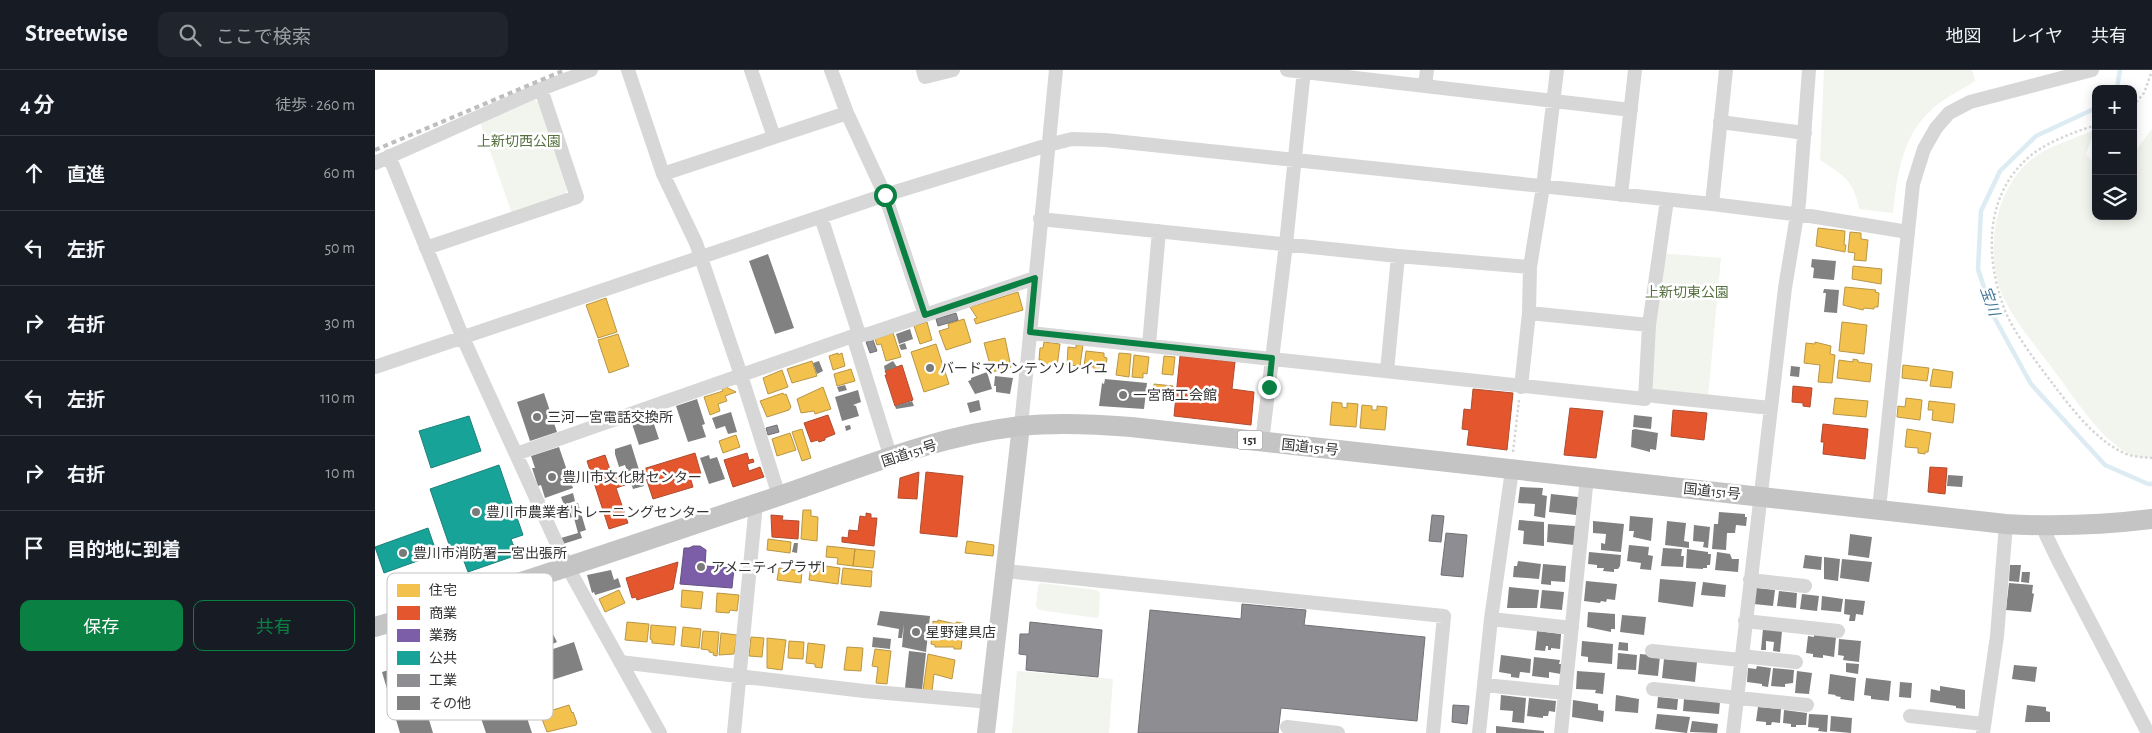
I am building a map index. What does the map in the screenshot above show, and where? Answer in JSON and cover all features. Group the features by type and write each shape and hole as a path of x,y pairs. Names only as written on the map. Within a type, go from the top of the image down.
{"highway":[{"name":"国道151号","path":"545,573 922,447 984,432 1021,426 1085,423 1262,442 1512,463 1587,477 1879,508 2007,524 2097,526 2152,519"},
{"name":"国道151号","path":"375,627 387,623"}],"main road":[{"path":"986,733 1021,426"}],"street":[{"path":"375,163 541,89 591,70"},
{"path":"628,70 663,174 701,258 741,375 779,496"},
{"path":"751,70 774,137"},
{"path":"831,70 847,114 885,195 925,315"},
{"path":"923,70 925,77 953,70"},
{"path":"1021,426 1056,70"},
{"path":"1287,70 1631,110"},
{"path":"1425,85 1427,70"},
{"path":"1521,386 1529,313 1530,266 1543,187 1557,70"},
{"path":"1621,195 1635,70"},
{"path":"1712,204 1726,70"},
{"path":"1733,733 1785,288 1797,214 1809,70"},
{"path":"1879,508 1913,184 1919,161 1936,128 1949,114 1970,102 2092,70"},
{"path":"1262,442 1286,244 1304,71"},
{"path":"425,248 577,197 541,89"},
{"path":"663,174 847,114"},
{"path":"1720,122 1805,133"},
{"path":"375,367 885,195 1072,139 1105,140 1712,204 1797,214 1908,232"},
{"path":"389,156 463,338 567,566 660,733"},
{"path":"1030,332 1645,399 1649,325 1667,200"},
{"path":"821,217 891,458"},
{"path":"1040,219 1398,256 1530,266"},
{"path":"1149,345 1159,231"},
{"path":"1387,371 1398,256"},
{"path":"516,454 856,335 869,334 1035,278"},
{"path":"1529,313 1649,325"},
{"path":"1654,396 1771,408"},
{"path":"1479,733 1491,619 1512,463"},
{"path":"1561,733 1587,477"},
{"path":"734,733 756,504"},
{"path":"1910,716 1984,729 1997,636 2007,524"},
{"path":"2045,526 2046,535 2057,558 2149,733"},
{"path":"1005,572 1444,616 1433,733"},
{"path":"1750,580 1805,586"},
{"path":"1491,619 1571,628"},
{"path":"1745,621 1838,631"},
{"path":"1652,650 1796,662"},
{"path":"620,662 864,690 990,702"},
{"path":"1485,684 1565,693"},
{"path":"1653,689 1807,705"},
{"path":"1287,727 1338,733"}],"path":[{"path":"2137,101 2144,92 2152,72"},
{"path":"2092,127 2049,143 2035,152 2016,170 2007,182 1996,208 1990,242 1991,260 2004,309 2035,361 2062,395 2097,433 2113,446 2124,453 2152,458"},
{"path":"1512,463 1521,386"}],"green space":[{"path":"1824,70 1972,70 1975,81 1932,109 1911,136 1902,160 1896,186 1893,213 1859,209 1851,185 1841,174 1820,160"},
{"name":"上新切西公園","path":"533,99 538,102 567,190 565,195 512,214 480,122"},
{"path":"2152,129 2152,458 2137,457 2126,452 2104,434 2083,410 2011,311 1998,283 1995,264 1994,243 2001,203 2021,169 2036,156 2056,145 2092,131 2092,138 2086,154 2092,161 2092,220 2137,220 2137,149"},
{"name":"上新切東公園","path":"1660,253 1721,258 1708,397 1649,390"},
{"path":"1041,583 1096,590 1100,593 1099,614 1097,618 1039,610 1036,606 1038,586"},
{"path":"1017,671 1113,679 1109,733 1012,733"}],"building: 住宅":[{"path":"1818,228 1845,231 1845,252 1816,246"},
{"path":"1850,232 1861,233 1861,239 1868,240 1866,261 1854,260 1855,253 1848,252"},
{"path":"1853,266 1882,269 1881,284 1852,279"},
{"path":"1845,287 1876,290 1875,292 1879,293 1878,307 1874,307 1874,309 1864,308 1863,310 1843,305"},
{"path":"1018,292 1023,310 976,324 974,319 977,318 970,307"},
{"path":"606,298 617,332 598,338 586,305"},
{"path":"964,319 971,342 946,350 939,331 949,328 948,324"},
{"path":"927,322 932,340 920,344 914,326"},
{"path":"1842,322 1867,325 1864,354 1839,351"},
{"path":"893,333 901,357 886,361 881,344 877,345 875,339"},
{"path":"618,334 629,366 609,373 598,340"},
{"path":"1005,338 1011,367 992,372 984,343"},
{"path":"1044,342 1060,344 1057,367 1041,366 1042,360 1039,360 1040,348 1043,348"},
{"path":"1815,342 1831,346 1830,354 1835,355 1832,383 1818,382 1820,365 1804,363 1806,343 1815,344"},
{"name":"バードマウンテンソレイユ","path":"936,344 949,384 924,392 911,352"},
{"path":"1076,345 1083,345 1080,366 1067,365 1068,347 1076,348"},
{"path":"1086,351 1104,353 1104,357 1107,358 1105,374 1094,373 1094,367 1084,366"},
{"path":"838,353 838,355 842,353 845,366 833,370 829,356"},
{"path":"1119,353 1131,354 1129,377 1116,375"},
{"path":"1134,355 1149,357 1147,374 1143,373 1143,378 1132,377"},
{"path":"1164,356 1175,357 1173,375 1162,374"},
{"path":"1853,359 1858,360 1858,362 1872,364 1870,382 1837,378 1839,360 1853,362"},
{"path":"812,361 817,376 792,383 787,369"},
{"path":"1903,365 1929,368 1927,381 1902,378"},
{"path":"851,369 855,381 837,386 834,374"},
{"path":"1933,369 1953,372 1951,388 1930,386"},
{"path":"782,370 788,387 768,394 763,378"},
{"path":"1154,384 1173,386 1171,401 1153,399"},
{"path":"726,387 736,392 725,396 727,401 718,404 720,411 710,415 704,397 723,391 722,389"},
{"path":"823,387 831,409 815,414 814,411 801,413 797,399"},
{"path":"783,393 784,395 786,394 791,407 789,410 767,417 760,401"},
{"path":"1835,398 1868,401 1866,417 1833,414"},
{"path":"1906,398 1922,400 1920,420 1897,417 1898,406 1905,407"},
{"path":"1929,401 1955,404 1953,423 1932,420 1933,410 1928,410"},
{"path":"1332,402 1342,403 1342,407 1347,408 1347,403 1358,404 1356,427 1330,425"},
{"path":"1362,405 1372,406 1372,410 1377,410 1377,406 1387,407 1385,430 1360,428"},
{"path":"802,429 811,458 802,461 792,432"},
{"path":"1907,429 1931,433 1928,452 1925,452 1925,454 1918,453 1918,448 1905,447"},
{"path":"790,433 796,450 777,456 772,439"},
{"path":"736,435 740,447 723,453 719,441"},
{"path":"803,510 811,510 811,516 818,517 817,541 801,539"},
{"path":"768,539 791,542 790,553 767,550"},
{"path":"967,541 994,545 993,556 965,553"},
{"path":"827,546 855,549 853,566 837,564 838,558 826,557"},
{"path":"855,549 875,551 873,568 853,566"},
{"path":"811,564 840,568 838,584 809,580"},
{"path":"779,568 802,571 801,583 777,580"},
{"path":"843,568 872,571 871,587 841,584"},
{"path":"619,590 625,603 605,612 599,599"},
{"path":"682,590 703,592 701,609 681,607"},
{"path":"717,593 739,595 737,611 730,610 729,613 716,612"},
{"path":"938,620 956,624 956,622 964,623 961,649 935,647 935,645 931,644 933,621 937,622"},
{"path":"627,622 649,624 647,642 625,640"},
{"path":"651,625 676,627 674,645 652,643 650,639"},
{"path":"683,627 701,629 699,648 681,646"},
{"path":"703,631 719,632 717,656 709,652 709,650 701,649"},
{"path":"721,633 737,635 734,654 719,655"},
{"path":"751,637 764,638 762,657 749,656"},
{"path":"767,638 786,640 782,670 767,668"},
{"path":"789,641 804,642 803,659 788,658"},
{"path":"808,643 825,645 822,668 815,667 815,664 806,663"},
{"path":"847,647 863,648 861,671 844,670"},
{"path":"875,649 891,651 887,684 876,683 878,667 872,666"},
{"path":"928,654 955,660 952,679 934,674 932,691 923,690"},
{"path":"569,705 577,723 576,725 547,732 542,720 553,720 553,710"}],"building: 商業":[{"path":"1180,356 1235,362 1232,389 1254,392 1251,425 1174,416"},
{"path":"902,365 913,400 895,406 885,371"},
{"path":"1793,386 1812,388 1810,407 1803,406 1803,403 1792,402"},
{"path":"1473,389 1513,393 1507,450 1467,445 1469,430 1462,429 1464,409 1471,410"},
{"path":"1570,408 1603,411 1596,458 1564,455"},
{"path":"1673,410 1707,413 1704,440 1671,436"},
{"path":"828,415 835,434 819,442 818,440 811,442 804,423"},
{"path":"1823,424 1868,429 1865,459 1823,454 1824,442 1821,442"},
{"path":"695,453 701,474 690,477 693,487 653,499 643,469"},
{"path":"747,453 749,460 753,459 754,462 747,464 749,471 760,467 764,477 733,487 724,460"},
{"path":"605,455 613,478 628,473 631,483 616,488 628,523 609,529 587,461"},
{"path":"1930,467 1947,468 1945,494 1928,492"},
{"path":"919,472 917,499 898,498 900,478"},
{"path":"926,472 963,476 957,537 920,533"},
{"path":"866,513 871,514 871,518 877,518 874,546 842,542 842,537 848,538 849,530 858,531 860,516 866,517"},
{"path":"771,515 783,516 782,520 799,521 798,539 772,537"},
{"path":"678,562 673,589 637,600 636,597 632,598 626,578"}],"building: 業務":[{"name":"アメニティプラザI","path":"700,546 706,550 705,566 734,568 732,588 680,584 684,548"}],"building: 公共":[{"path":"469,416 481,451 431,468 419,431"},
{"name":"豊川市農業者トレーニングセンター","path":"499,465 523,535 511,539 517,555 468,572 462,556 454,559 430,489"},
{"path":"428,528 437,554 384,573 375,547"}],"building: 工業":[{"path":"956,313 958,320 938,326 936,319"},
{"path":"873,340 877,351 870,353 866,342"},
{"path":"777,425 779,432 768,435 766,428"},
{"path":"1432,515 1444,516 1441,542 1429,541"},
{"path":"1446,533 1467,535 1463,577 1441,575"},
{"path":"1242,604 1306,610 1304,625 1425,637 1417,721 1281,708 1278,733 1138,733 1150,610 1241,619"},
{"path":"1030,622 1102,630 1098,677 1026,670 1027,655 1019,654 1020,634 1029,634"},
{"path":"1453,705 1469,706 1467,724 1452,722"}],"building: その他":[{"path":"768,254 794,328 775,334 749,261"},
{"path":"1812,259 1836,261 1834,280 1813,278 1814,268 1811,267"},
{"path":"1824,289 1839,290 1837,313 1824,312 1826,293 1823,293"},
{"path":"910,329 913,339 899,344 896,334"},
{"path":"905,343 907,349 901,350 899,345"},
{"path":"819,361 823,371 817,374 813,363"},
{"path":"893,361 897,367 885,371 884,366"},
{"path":"1791,366 1800,367 1799,377 1790,376"},
{"path":"987,372 992,389 975,394 968,381"},
{"path":"995,376 1013,378 1010,394 996,392 996,386 994,386"},
{"name":"一宮商工会館","path":"1105,379 1147,383 1144,409 1099,406 1102,383 1104,384"},
{"path":"845,385 847,390 839,392 837,387"},
{"path":"858,390 861,402 853,405 856,406 859,416 842,421 835,397"},
{"name":"三河一宮電話交換所","path":"544,393 557,432 530,441 517,402"},
{"path":"697,399 705,424 702,425 706,437 688,442 676,406"},
{"path":"979,400 981,410 970,413 967,403"},
{"path":"912,401 914,406 896,409 895,406"},
{"path":"731,412 737,432 728,434 725,426 716,429 712,418"},
{"path":"651,415 659,439 639,445 631,421"},
{"path":"1634,415 1652,417 1651,429 1633,427"},
{"path":"850,425 851,429 846,431 845,426"},
{"path":"1632,430 1658,433 1656,450 1650,449 1650,452 1631,447"},
{"path":"631,444 644,486 633,489 625,465 619,467 615,454 615,449"},
{"name":"豊川市文化財センター","path":"559,447 573,488 545,498 541,485 538,486 532,468 535,468 531,456"},
{"path":"709,455 710,459 717,457 725,479 709,484 700,458"},
{"path":"1948,475 1963,476 1962,487 1947,486"},
{"path":"1520,487 1543,488 1542,495 1547,496 1545,518 1534,516 1535,504 1518,503"},
{"path":"573,493 575,501 564,505 561,497"},
{"path":"1551,494 1578,497 1576,515 1549,512"},
{"path":"578,503 586,530 580,532 582,538 563,544 561,538 578,533 574,518 579,517 573,518 570,506"},
{"path":"570,511 572,517 565,520 563,513"},
{"path":"1719,512 1745,514 1745,517 1747,517 1746,526 1736,525 1735,533 1727,533 1726,550 1712,549 1714,524 1718,524"},
{"path":"1630,516 1653,518 1651,541 1633,537 1634,531 1629,531"},
{"path":"1519,520 1544,522 1544,546 1523,544 1524,531 1518,530"},
{"path":"1593,521 1624,524 1621,552 1601,550 1601,543 1605,544 1606,534 1593,533"},
{"path":"1667,521 1686,523 1684,541 1689,542 1689,548 1665,545"},
{"path":"1548,524 1575,526 1574,545 1547,542"},
{"path":"1694,525 1710,527 1708,548 1703,547 1704,542 1693,541"},
{"path":"1850,534 1872,537 1869,558 1848,555"},
{"path":"794,543 798,543 797,553 792,552"},
{"path":"1629,545 1649,547 1648,555 1653,556 1651,570 1640,569 1641,563 1627,561"},
{"path":"1663,548 1682,549 1681,556 1684,556 1683,567 1661,566"},
{"path":"1687,549 1711,554 1710,565 1703,569 1686,568"},
{"path":"1589,552 1621,555 1620,566 1618,569 1614,569 1614,572 1603,571 1604,568 1597,568 1597,565 1588,564"},
{"path":"1717,552 1730,554 1732,559 1739,559 1738,572 1715,570"},
{"path":"1805,555 1822,557 1821,570 1803,568"},
{"path":"1824,557 1840,559 1838,581 1824,579"},
{"path":"1842,559 1872,562 1869,582 1840,578"},
{"path":"1518,561 1541,564 1539,579 1513,577 1514,566 1517,566"},
{"path":"1543,564 1566,566 1565,582 1551,581 1551,585 1541,584"},
{"path":"2010,565 2021,565 2019,582 2009,581"},
{"path":"611,570 614,580 618,578 621,587 595,595 594,592 592,593 587,575"},
{"path":"2022,572 2030,572 2029,583 2021,582"},
{"path":"1660,579 1696,582 1693,607 1658,602"},
{"path":"1586,581 1617,584 1615,600 1607,599 1606,602 1601,601 1600,603 1584,601"},
{"path":"1703,582 1726,585 1725,597 1701,595"},
{"path":"2009,583 2033,585 2032,593 2034,594 2031,612 2006,610"},
{"path":"1509,587 1539,590 1537,608 1507,608"},
{"path":"1756,588 1775,590 1773,606 1754,604"},
{"path":"1542,590 1564,592 1562,610 1540,608"},
{"path":"1779,591 1797,593 1796,608 1777,606"},
{"path":"1802,594 1819,596 1817,611 1800,609"},
{"path":"1822,596 1843,599 1841,612 1821,610"},
{"path":"1845,599 1865,601 1863,615 1856,614 1855,621 1849,621 1850,615 1844,614"},
{"name":"星野建具店","path":"880,611 930,616 926,652 902,647 904,624 902,638 898,638 899,629 877,625"},
{"path":"1588,612 1615,614 1615,629 1611,629 1611,632 1587,627"},
{"path":"1622,615 1646,617 1644,635 1620,632"},
{"path":"1763,629 1782,631 1780,652 1773,651 1774,642 1766,641 1766,650 1761,650"},
{"path":"1537,631 1561,634 1560,649 1551,648 1551,650 1548,650 1548,646 1546,646 1545,651 1535,650"},
{"path":"553,634 557,642 553,644"},
{"path":"1814,635 1836,637 1834,657 1823,655 1823,658 1813,657 1813,654 1806,653 1808,636 1814,637"},
{"path":"873,637 891,639 890,649 872,647"},
{"path":"1839,639 1861,641 1859,662 1843,660 1844,656 1838,655"},
{"path":"1582,641 1613,644 1612,664 1588,662 1588,657 1581,656"},
{"path":"574,642 583,670 553,680 553,649"},
{"path":"1619,642 1628,643 1628,651 1618,650"},
{"path":"909,651 926,653 922,690 905,688"},
{"path":"1618,653 1637,655 1636,670 1617,669"},
{"path":"1640,654 1660,656 1658,676 1638,674"},
{"path":"1501,655 1531,659 1530,673 1520,672 1519,678 1511,677 1511,674 1499,672"},
{"path":"1534,657 1560,660 1559,664 1562,664 1561,674 1549,672 1549,678 1532,676"},
{"path":"1664,659 1697,662 1695,682 1662,678"},
{"path":"1846,663 1859,664 1858,674 1846,672"},
{"path":"2014,665 2037,667 2035,682 2012,679"},
{"path":"1757,666 1771,668 1768,687 1762,686 1762,684 1747,682 1748,668 1756,669"},
{"path":"1773,668 1794,670 1793,683 1785,684 1785,687 1771,686"},
{"path":"387,670 387,689 382,672"},
{"path":"1577,671 1605,673 1603,694 1595,693 1596,690 1576,689"},
{"path":"1797,671 1812,673 1809,694 1795,693"},
{"path":"1830,674 1856,678 1854,701 1840,699 1841,697 1828,694"},
{"path":"1866,678 1891,681 1889,701 1871,699 1871,696 1864,695"},
{"path":"1900,682 1912,683 1911,698 1899,697"},
{"path":"1940,686 1965,690 1965,709 1930,702 1931,689 1940,691"},
{"path":"1501,695 1526,698 1524,723 1512,722 1513,711 1500,710"},
{"path":"1616,695 1639,699 1638,713 1615,711"},
{"path":"1658,697 1678,699 1677,710 1657,708"},
{"path":"1529,698 1556,701 1555,712 1549,711 1548,716 1543,716 1543,718 1527,716"},
{"path":"1684,699 1720,702 1719,714 1683,711"},
{"path":"1573,700 1598,704 1598,710 1604,711 1603,722 1572,717"},
{"path":"2027,705 2046,707 2046,711 2050,712 2050,722 2025,722"},
{"path":"1758,707 1781,709 1780,723 1772,722 1771,725 1766,725 1766,722 1756,721"},
{"path":"1784,710 1807,713 1806,725 1791,727 1791,724 1783,723"},
{"path":"1657,714 1690,717 1687,733 1655,729"},
{"path":"1809,714 1828,715 1827,732 1818,731 1819,728 1808,727"},
{"path":"1831,716 1852,718 1851,733 1830,731"},
{"path":"396,720 429,720 433,733 400,733"},
{"path":"482,720 528,720 532,733 486,733"},
{"path":"1692,721 1718,724 1717,733 1690,732"},
{"path":"1496,726 1544,731 1544,733 1496,733"}],"waterway":[{"name":"宝川","path":"2118,85 2120,70"},
{"name":"宝川","path":"2092,110 2036,136 2000,171 1981,211 1978,269 1993,315 2031,384 2105,465 2152,484"}],"railway":[{"path":"375,150 565,70"}],"place":[{"name":"バードマウンテンソレイユ","path":"930,368"},
{"name":"一宮商工会館","path":"1123,395"},
{"name":"三河一宮電話交換所","path":"537,417"},
{"name":"豊川市文化財センター","path":"552,477"},
{"name":"豊川市農業者トレーニングセンター","path":"476,512"},
{"name":"豊川市消防署一宮出張所","path":"403,553"},
{"name":"アメニティプラザI","path":"701,567"},
{"name":"星野建具店","path":"916,632"}],"route":[{"path":"885,195 925,315 1035,278 1030,332 1272,358 1269,387"}]}
